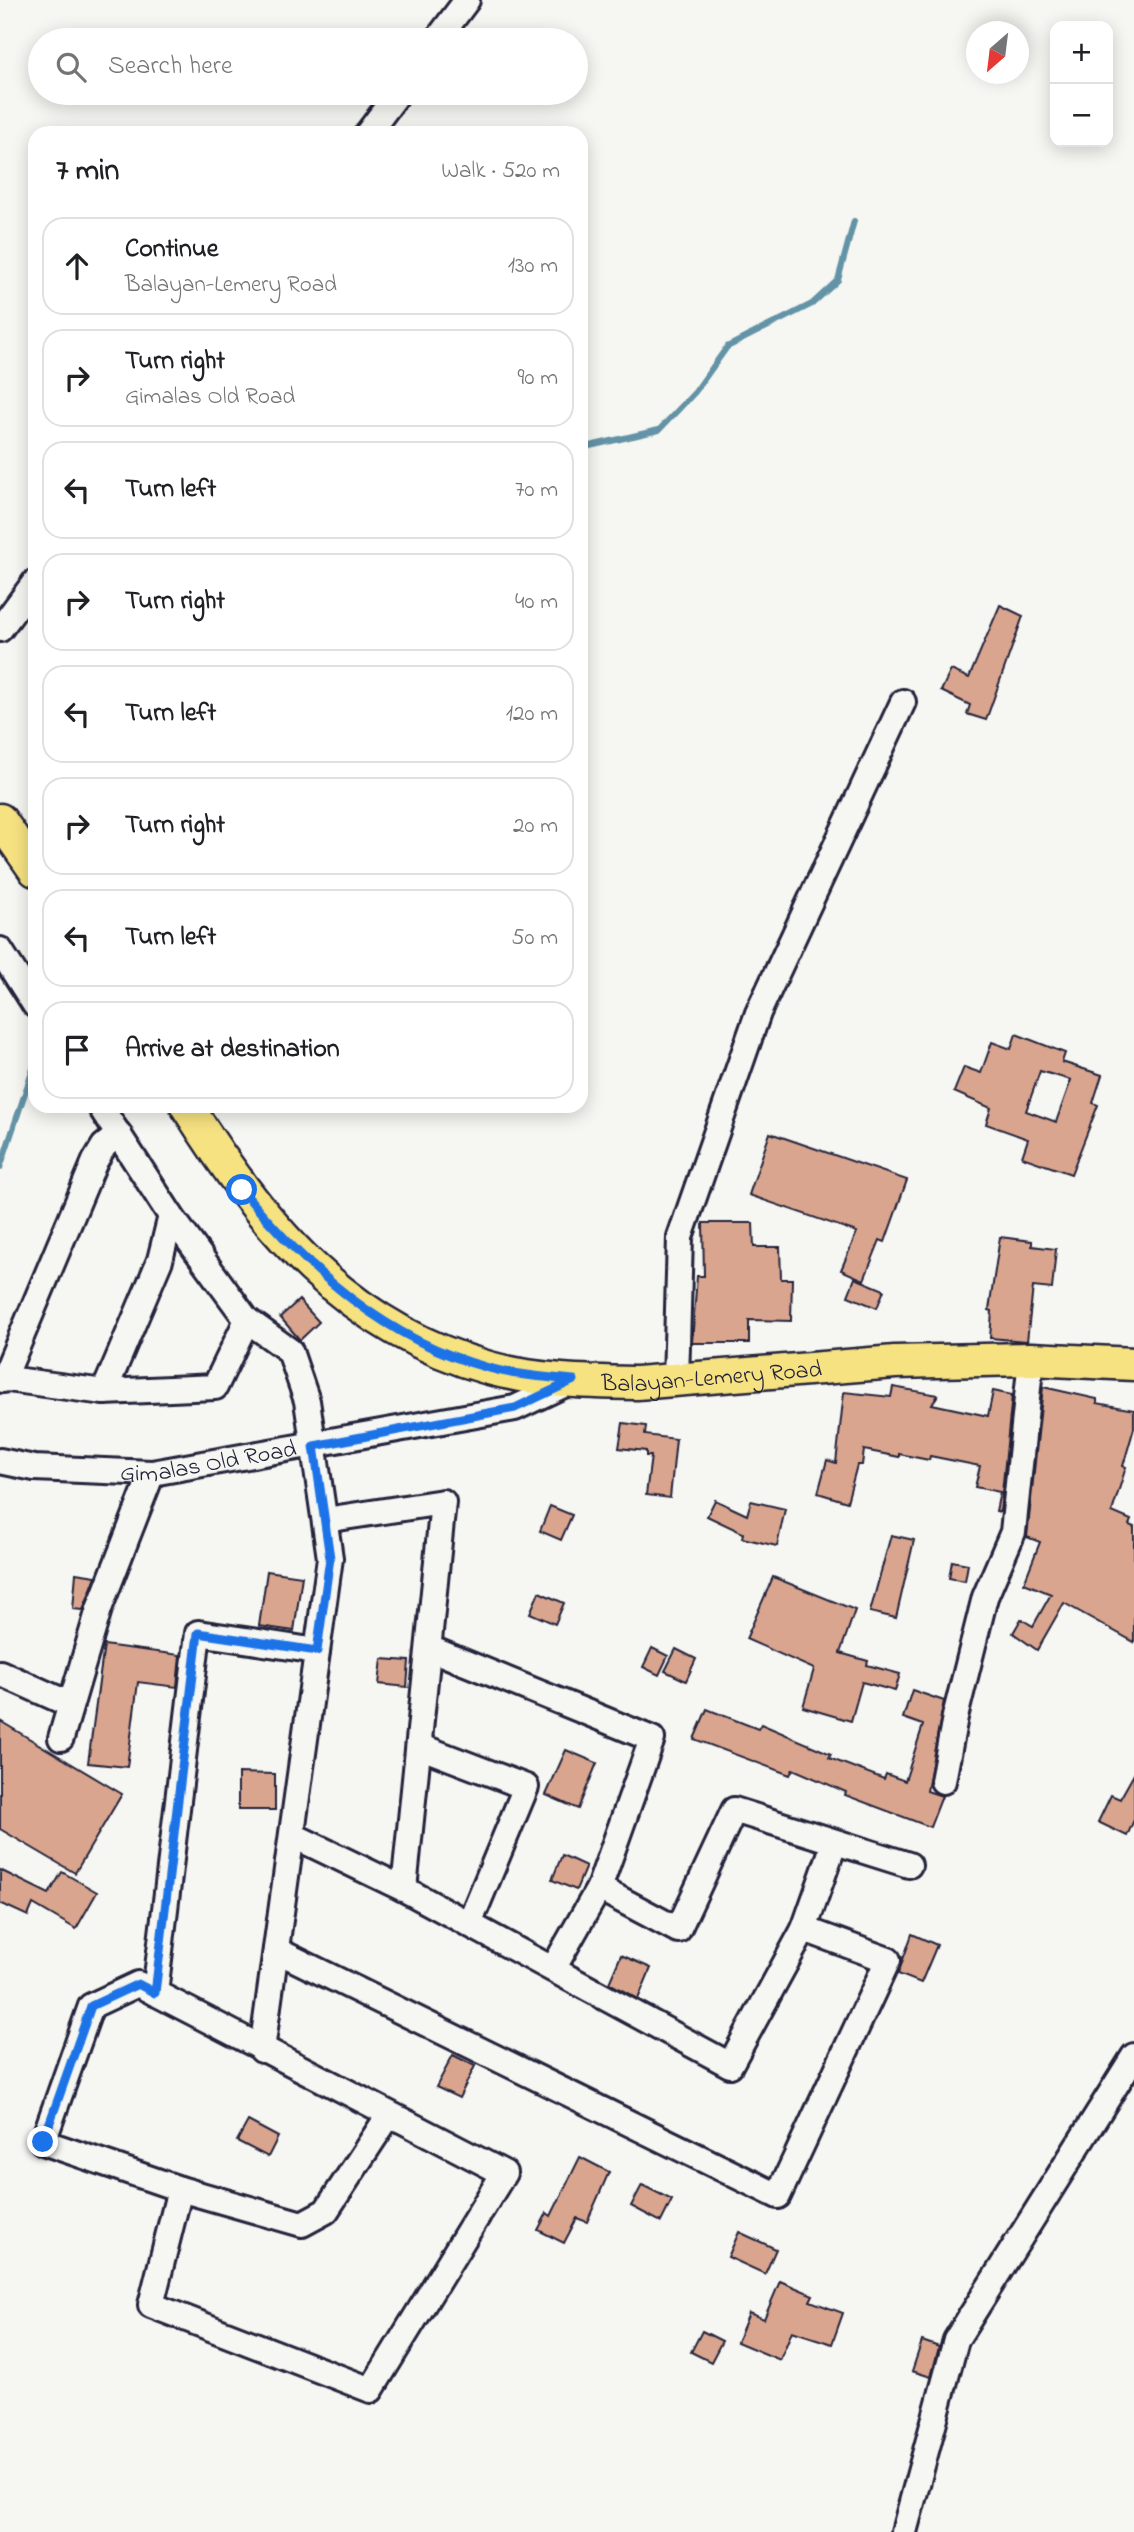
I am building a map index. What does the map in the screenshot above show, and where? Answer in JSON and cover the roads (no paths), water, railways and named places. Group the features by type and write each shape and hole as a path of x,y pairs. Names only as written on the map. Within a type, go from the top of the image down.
{"main road":[{"path":"0,820 28,860"},
{"name":"Balayan-Lemery Road","path":"192,1113 242,1190 311,1268 367,1311 423,1342 489,1368 574,1380 637,1383 895,1362 1031,1359 1134,1364"}],"street":[{"path":"447,28 467,0"},
{"path":"374,126 389,105"},
{"path":"0,629 28,591"},
{"path":"676,1381 680,1237 758,1013 903,702"},
{"path":"4,969 28,997"},
{"path":"105,1113 172,1216 247,1320 289,1351 307,1401 330,1558 262,2050"},
{"path":"119,1134 104,1146 95,1161 2,1379 104,1392 215,1387 247,1320"},
{"path":"104,1392 160,1261 172,1216"},
{"path":"160,1261 181,1260 217,1278"},
{"path":"943,1781 985,1597 1013,1532 1031,1359"},
{"name":"Gimalas Old Road","path":"0,1461 34,1468 152,1473 515,1408 574,1380"},
{"path":"61,1738 99,1609 152,1473"},
{"path":"325,1520 443,1502 404,1889"},
{"path":"155,1993 198,1633 317,1651"},
{"path":"429,1648 652,1739 599,1888 553,1969"},
{"path":"0,1673 69,1704"},
{"path":"419,1746 526,1787 469,1924"},
{"path":"599,1888 678,1930 734,1810 834,1844 909,1865"},
{"path":"292,1835 404,1889 730,2065 804,1929 834,1844"},
{"path":"276,1950 778,2196 888,1960 804,1929"},
{"path":"180,2189 151,2305 371,2390 504,2174 138,1984 91,2006 43,2142 180,2189 302,2224 326,2211 389,2115"},
{"path":"904,2532 956,2340 1134,2056"}],"waterway":[{"path":"588,446 659,430 695,392 727,347 812,304 838,280 854,221"},
{"path":"0,1168 28,1084"}]}
